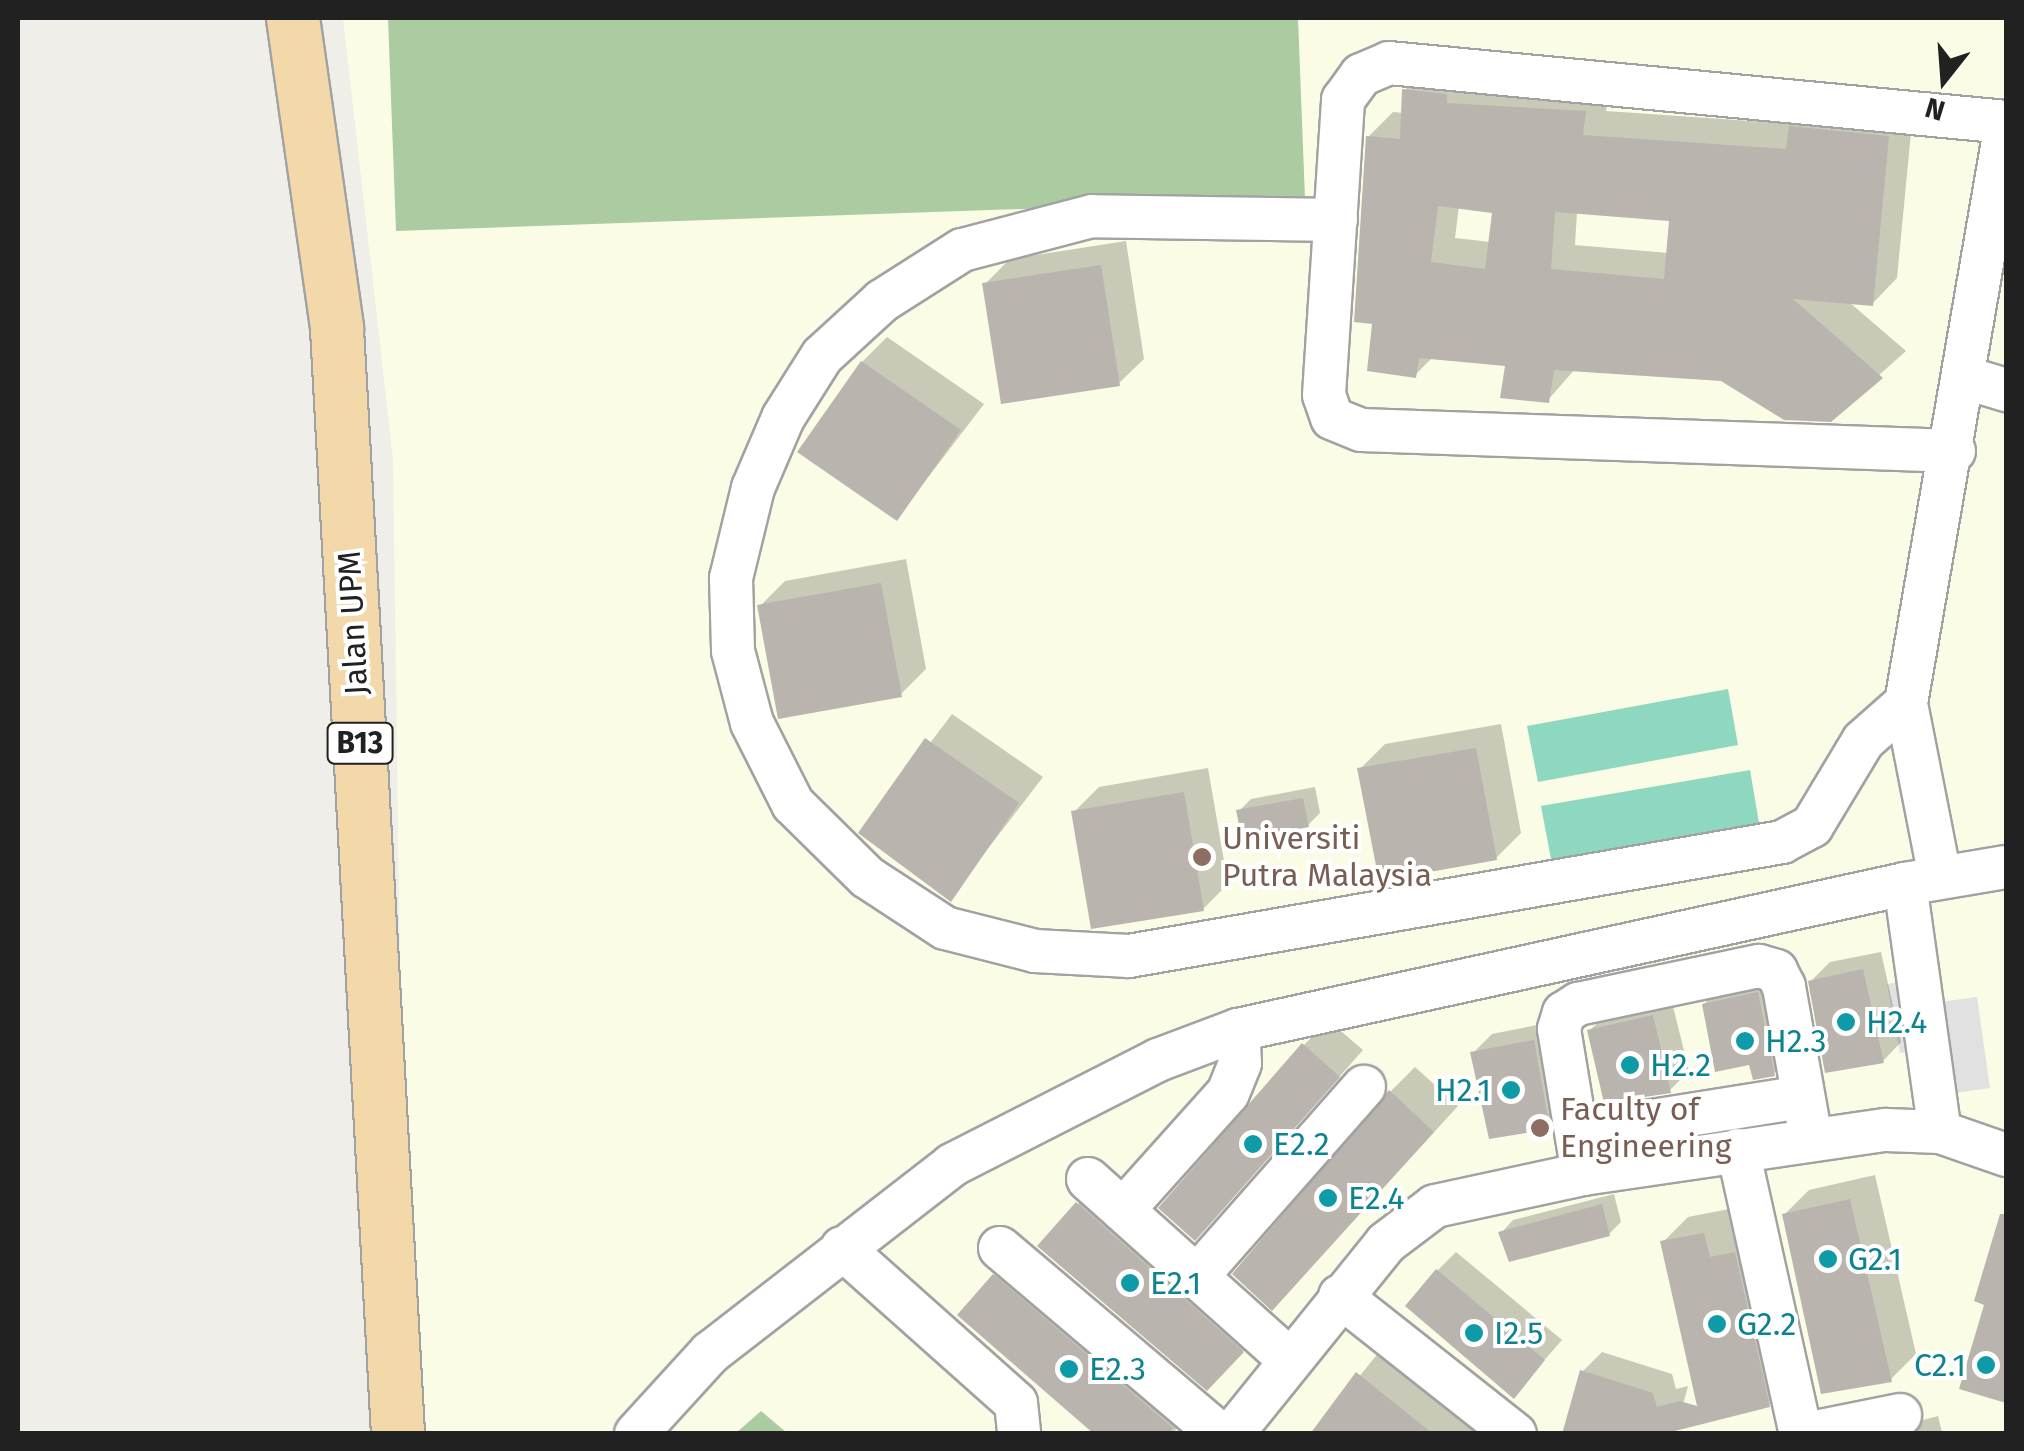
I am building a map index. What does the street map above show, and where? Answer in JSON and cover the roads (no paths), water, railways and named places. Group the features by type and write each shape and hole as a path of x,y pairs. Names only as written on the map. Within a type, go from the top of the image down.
{"main road":[{"name":"Jalan UPM","path":"291,30 337,329 398,1434"}],"street":[{"path":"1940,1132 1906,703 1954,451 2005,139 1389,63 1361,75 1344,100 1324,394 1332,418 1360,430 1954,451"},
{"path":"1336,220 1092,216 962,250 882,301 822,356 783,418 754,488 731,578 732,651 752,722 793,804 866,876 945,928 1035,952 1129,956 1782,842 1812,826 1863,741 1906,703"},
{"path":"1966,378 2006,390"},
{"path":"636,1434 710,1353 952,1165 1158,1060 1238,1030 1922,880 2006,867"},
{"path":"1580,1154 1559,1029 1564,1013 1578,1004 1759,966 1776,971 1784,986 1811,1138"},
{"path":"1122,1210 1228,1093 1240,1064 1238,1030"},
{"path":"1198,1275 1364,1087"},
{"path":"1232,1434 1386,1243 1435,1206 1580,1154 1802,1097"},
{"path":"1580,1154 1738,1150 1811,1138 1940,1132 2006,1155"},
{"path":"1738,1150 1803,1434 1900,1415"},
{"path":"1088,1179 1290,1360"},
{"path":"842,1248 1016,1403 1018,1434"},
{"path":"1000,1248 1219,1434"},
{"path":"1340,1296 1515,1434"}],"place":[{"name":"Universiti Putra Malaysia","path":"1202,857"},
{"name":"H2.4","path":"1846,1022"},
{"name":"H2.3","path":"1745,1041"},
{"name":"H2.2","path":"1630,1065"},
{"name":"H2.1","path":"1511,1090"},
{"name":"Faculty of Engineering","path":"1540,1128"},
{"name":"E2.2","path":"1253,1144"},
{"name":"E2.4","path":"1328,1198"},
{"name":"G2.1","path":"1828,1259"},
{"name":"E2.1","path":"1130,1283"},
{"name":"G2.2","path":"1717,1324"},
{"name":"I2.5","path":"1474,1333"},
{"name":"C2.1","path":"1986,1365"},
{"name":"E2.3","path":"1069,1369"}]}
